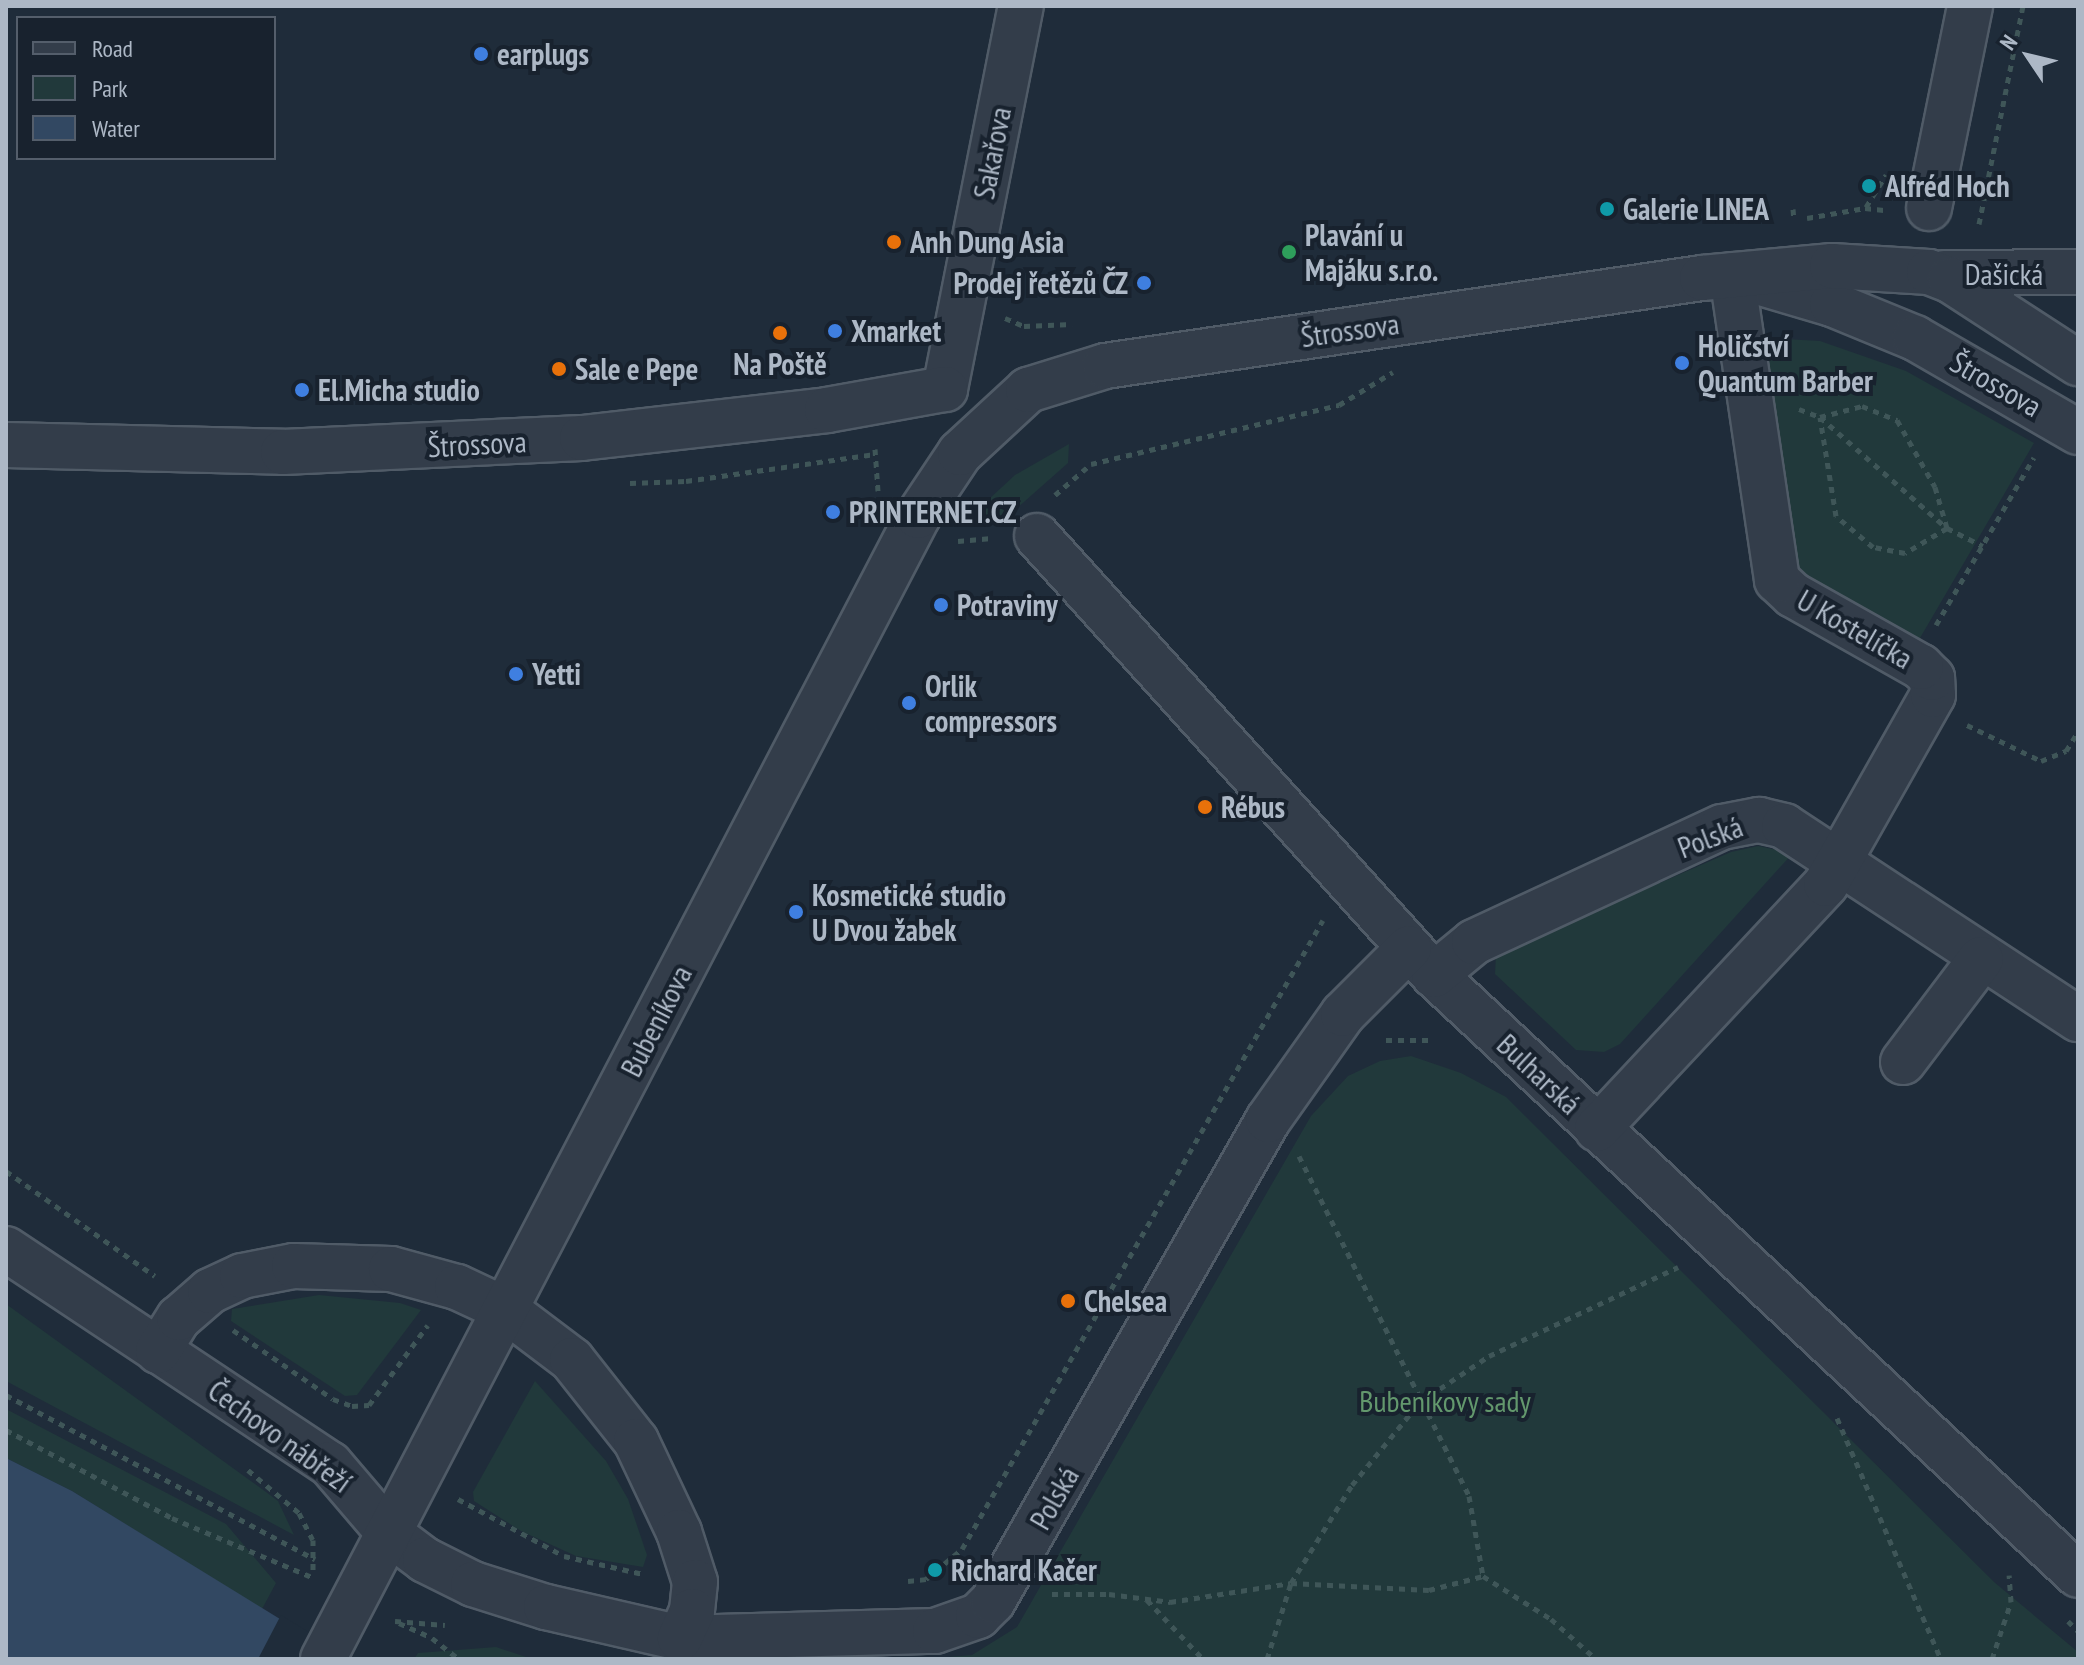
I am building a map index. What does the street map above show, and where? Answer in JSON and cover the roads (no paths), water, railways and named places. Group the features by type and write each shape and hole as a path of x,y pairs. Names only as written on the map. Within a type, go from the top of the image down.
{"street":[{"name":"Sakařova","path":"945,389 1021,6"},
{"path":"1929,208 1970,6"},
{"name":"Štrossova","path":"984,426 1028,390 1105,366 1732,275 1832,266 1929,272 1991,304 2078,363"},
{"name":"Dašická","path":"1929,272 2005,277 2078,272"},
{"name":"Štrossova","path":"1732,275 1832,304 1915,338 2078,432"},
{"name":"U Kostelíčka","path":"1732,275 1777,580 1793,595 1915,662 1932,678 1929,705 1838,865"},
{"path":"945,389 984,426"},
{"name":"Štrossova","path":"6,445 283,452 569,439 827,410 945,389"},
{"name":"Bubeníkova","path":"332,1642 918,516 984,426"},
{"name":"Bulharská","path":"1030,525 1421,961 1597,1129 2078,1575"},
{"name":"Polská","path":"389,1533 425,1560 473,1584 546,1607 680,1638 907,1634 935,1631 978,1616 1009,1578 1268,1120 1328,1032 1421,961 1474,942 1744,821 1784,826 1981,959 2078,1019"},
{"path":"1597,1129 1814,898 1838,865"},
{"path":"1903,1062 1981,959"},
{"name":"Čechovo nábřeží","path":"6,1249 330,1464 363,1496 389,1533"},
{"path":"158,1351 179,1318 210,1291 242,1276 294,1266 350,1265 404,1272 457,1287 506,1310 572,1360 606,1397 662,1493 695,1582 692,1611 680,1638"}],"water":[{"path":"6,1458 72,1491 345,1659 6,1659"}],"place":[{"name":"earplugs","path":"481,54"},
{"name":"Alfréd Hoch","path":"1869,186"},
{"name":"Galerie LINEA","path":"1607,209"},
{"name":"Anh Dung Asia","path":"894,242"},
{"name":"Plavání u Majáku s.r.o.","path":"1289,252"},
{"name":"Prodej řetězů ČZ","path":"1144,283"},
{"name":"Xmarket","path":"835,331"},
{"name":"Na Poště","path":"780,333"},
{"name":"Holičství Quantum Barber","path":"1682,363"},
{"name":"Sale e Pepe","path":"559,369"},
{"name":"El.Micha studio","path":"302,390"},
{"name":"PRINTERNET.CZ","path":"833,512"},
{"name":"Potraviny","path":"941,605"},
{"name":"Yetti","path":"516,674"},
{"name":"Orlik compressors","path":"909,703"},
{"name":"Rébus","path":"1205,807"},
{"name":"Kosmetické studio U Dvou žabek","path":"796,912"},
{"name":"Chelsea","path":"1068,1301"},
{"name":"Richard Kačer","path":"935,1570"}],"park label":[{"name":"Bubeníkovy sady","path":"1445,1401"}]}
